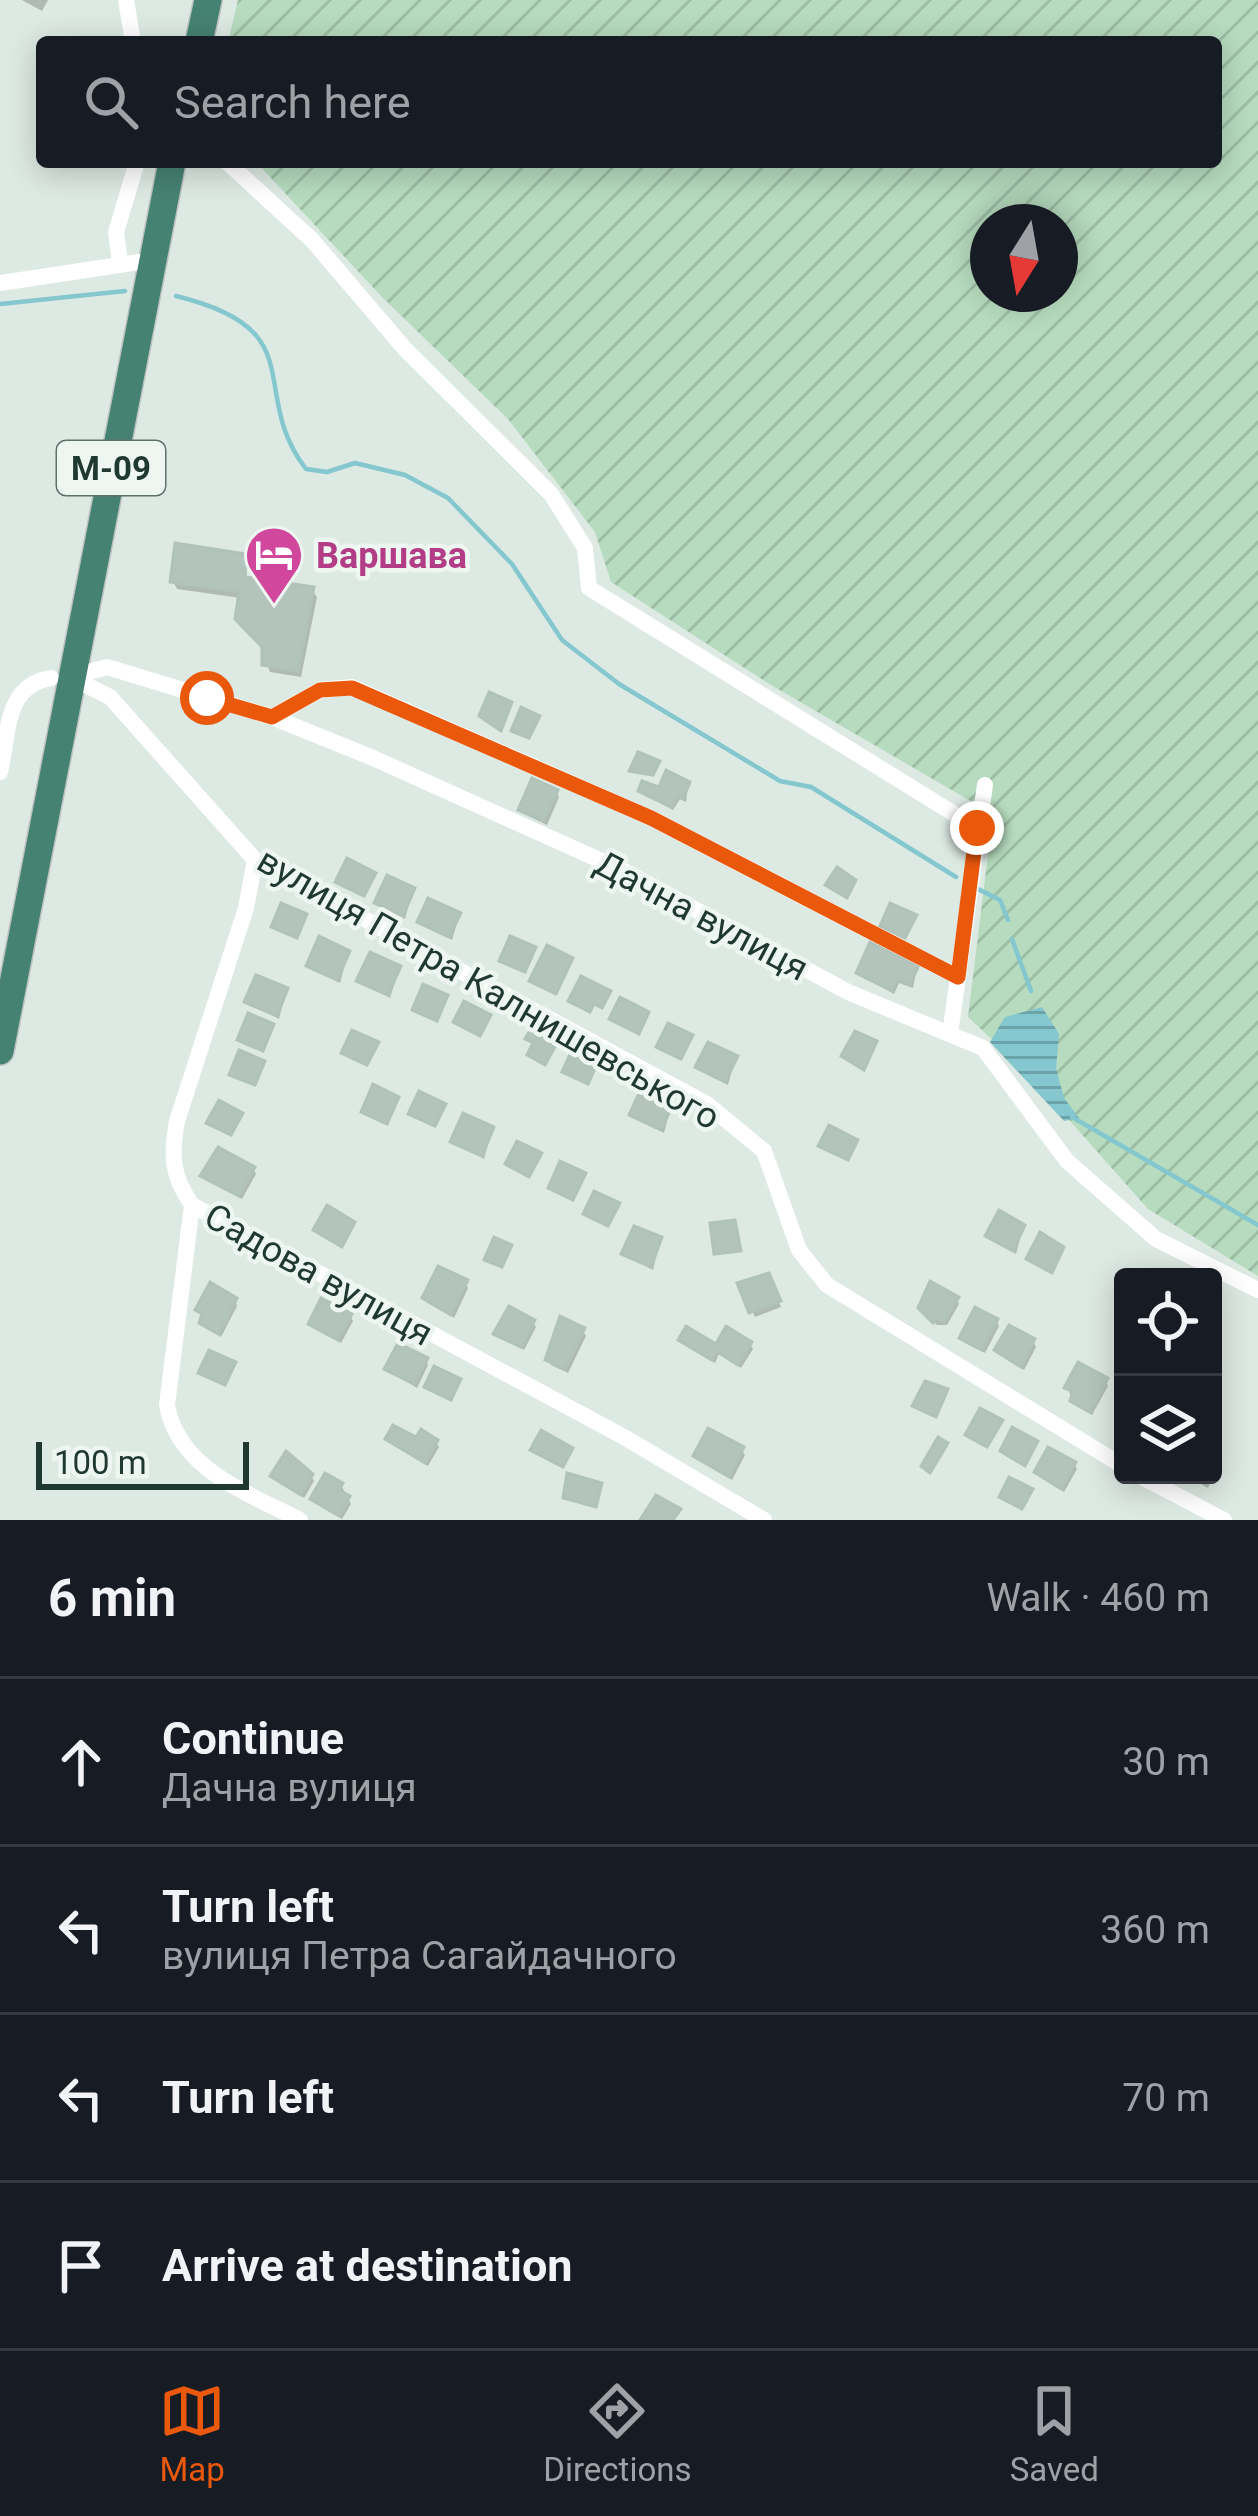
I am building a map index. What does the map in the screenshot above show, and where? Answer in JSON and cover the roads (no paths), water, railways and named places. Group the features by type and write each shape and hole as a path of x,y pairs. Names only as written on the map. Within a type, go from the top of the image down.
{"highway":[{"path":"201,36 208,0"},
{"name":"М-09","path":"0,1051 61,677 171,168"}],"street":[{"path":"126,0 132,36"},
{"path":"120,262 116,232 135,168"},
{"path":"234,168 312,240 405,349 551,494 585,548 589,588 977,828"},
{"path":"0,283 152,260"},
{"name":"Дачна вулиця","path":"61,677 107,667 272,717 624,871 848,992 983,1048 1067,1161 1156,1239 1258,1290"},
{"path":"0,772 17,695 32,682 61,677"},
{"name":"вулиця Петра Калнишевського","path":"61,677 110,697 255,860 707,1104 764,1151 799,1250 827,1285 1114,1460"},
{"path":"272,717 320,690 352,688 651,818 958,977"},
{"path":"950,1034 986,785"},
{"name":"Садова вулиця","path":"255,860 246,908 177,1120 171,1156 176,1182 192,1205 624,1437 764,1520"},
{"path":"192,1205 166,1405 170,1426 184,1449 219,1478 300,1520"},
{"path":"1155,1484 1224,1520"}],"water":[{"path":"1042,1007 1059,1034 1056,1068 1064,1098 1079,1118 1064,1121 990,1042 1005,1017"}],"waterway":[{"path":"0,304 125,291"},
{"path":"176,296 219,310 247,326 263,345 289,441 306,469 327,472 355,463 405,475 448,498 512,564 562,640 619,684 780,781 811,787 956,877"},
{"path":"976,888 1000,900 1008,920"},
{"path":"1012,939 1031,991"},
{"path":"1072,1117 1258,1225"}],"place":[{"name":"Варшава","path":"274,606"}]}
